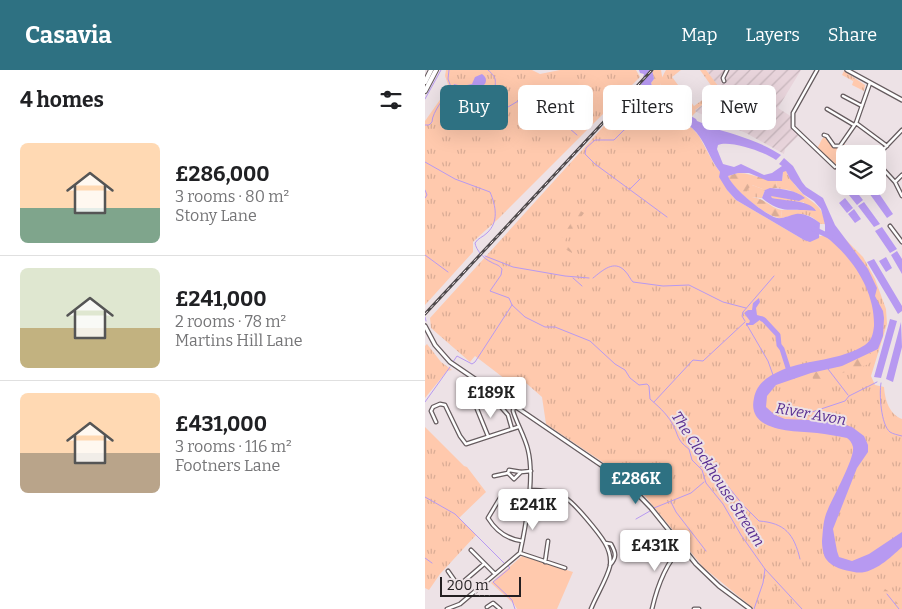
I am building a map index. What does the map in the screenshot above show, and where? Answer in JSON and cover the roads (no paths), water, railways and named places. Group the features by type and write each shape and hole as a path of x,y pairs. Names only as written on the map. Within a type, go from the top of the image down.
{"main road":[{"path":"425,82 431,70"},
{"path":"425,91 436,70"},
{"path":"847,70 902,100"},
{"path":"425,326 435,344 450,362 626,482 651,508 696,564 719,586 750,609"}],"street":[{"path":"724,81 723,78 727,70"},
{"path":"817,70 793,113 793,126 835,167"},
{"path":"824,135 827,136 834,146 838,147 855,124 869,83"},
{"path":"843,96 862,106"},
{"path":"827,109 855,124 887,146 902,130"},
{"path":"886,172 895,182 902,196"},
{"path":"895,182 902,175"},
{"path":"891,226 902,242"},
{"path":"899,238 902,235"},
{"path":"436,422 431,411 433,407 440,404 445,405 466,444 518,427"},
{"path":"447,609 460,604 520,553 531,471 528,448 518,427 513,411 514,406"},
{"path":"501,407 508,415 512,429"},
{"path":"477,409 489,436"},
{"path":"494,476 508,473 509,470 531,471"},
{"path":"508,473 514,479 521,472"},
{"path":"529,490 555,492 566,497 605,544 609,554 610,566"},
{"path":"500,498 488,518 494,528 503,535 512,540 522,542"},
{"path":"545,562 548,541"},
{"path":"591,609 610,566 615,560 616,553 611,544 605,544"},
{"path":"662,545 675,554"},
{"path":"652,609 661,579 675,554 682,547"},
{"path":"471,550 495,574"},
{"path":"520,553 565,568"},
{"path":"448,571 455,581 463,582 484,564"},
{"path":"487,608 493,603 500,609"},
{"path":"460,604 460,609"},
{"path":"694,609 699,609"}],"waterway":[{"path":"425,99 441,70"},
{"name":"The Clockhouse Stream","path":"425,125 429,125 432,122 437,109 451,87 448,79 449,70"},
{"path":"488,70 494,76 496,94 503,106 508,107 530,94 577,135"},
{"path":"624,130 614,140 595,140 586,148 585,154 595,164 667,217"},
{"name":"The Clockhouse Stream","path":"425,162 455,179 490,192 495,208 495,219 491,229 475,243 483,257 502,269 501,275 490,291 509,298 512,305 525,317 545,327 555,327 590,341 615,364 625,370 630,378 639,385 647,384 649,386 650,399 670,419 680,440 689,449 692,460 702,470 706,483 723,504 741,535 765,569 763,583 754,609"},
{"path":"630,189 640,179"},
{"path":"425,190 427,195 425,198"},
{"name":"River Avon","path":"814,229 831,237"},
{"path":"425,255 448,272"},
{"path":"485,256 513,267 589,278"},
{"path":"593,278 608,267 617,266 625,271 633,282 663,286 689,285 723,302 746,308"},
{"path":"745,321 742,316 743,312 774,276"},
{"path":"573,278 582,286"},
{"path":"453,362 457,356 472,364 475,362 512,305"},
{"path":"425,317 426,321"},
{"name":"River Avon","path":"762,319 778,335 779,345 790,374"},
{"path":"654,402 693,360 703,361 745,322"},
{"path":"747,325 768,361 773,375"},
{"path":"425,402 450,367"},
{"path":"828,369 848,395"},
{"path":"812,412 845,401 849,396 877,382"},
{"path":"881,383 880,394 885,423 890,432 902,436"},
{"path":"700,467 708,463 710,464 743,505 759,521 776,524 787,531 795,543 800,559"},
{"path":"654,508 691,493 704,482"},
{"path":"425,497 455,514 504,563"},
{"path":"671,502 676,512 706,551"},
{"path":"636,519 650,511"},
{"path":"425,558 432,563"},
{"path":"508,566 510,568 493,582 512,600 515,609"},
{"path":"765,569 802,609"},
{"path":"887,594 899,609"}],"railway":[{"path":"425,314 652,70"}]}
